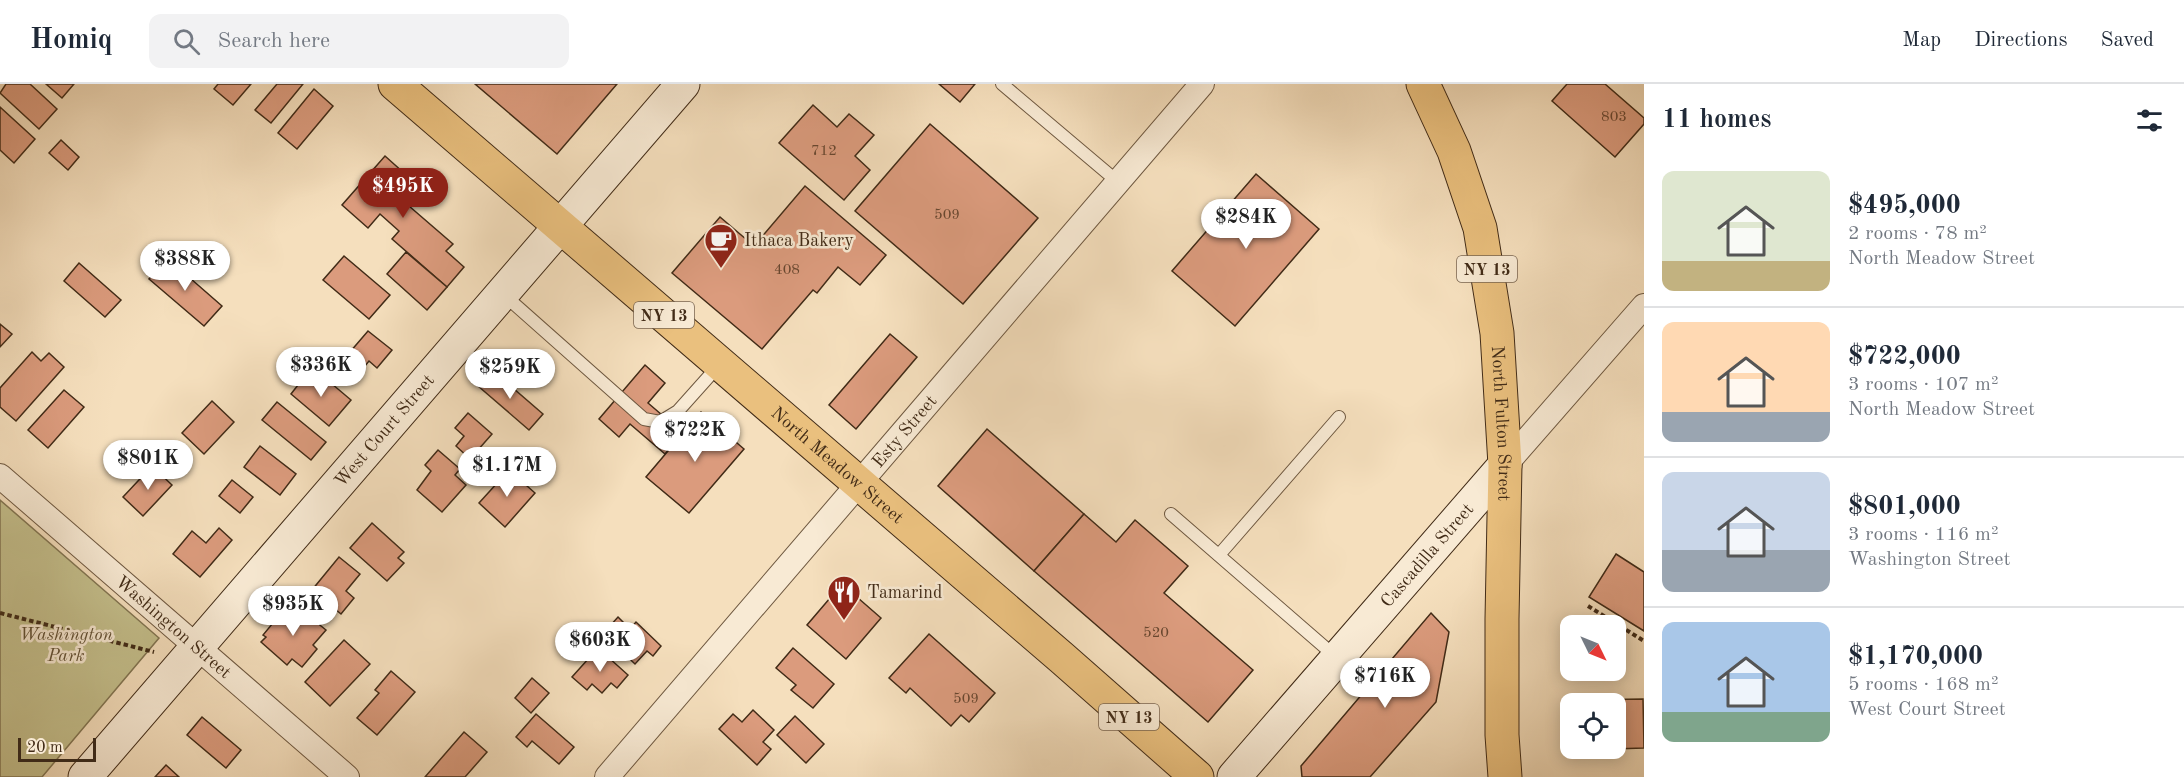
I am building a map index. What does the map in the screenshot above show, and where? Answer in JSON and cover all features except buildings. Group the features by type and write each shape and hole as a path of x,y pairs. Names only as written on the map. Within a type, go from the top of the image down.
{"highway":[{"name":"North Meadow Street","path":"395,84 860,483 1197,777"},
{"name":"North Fulton Street","path":"1423,84 1454,151 1480,228 1497,333 1505,465 1502,619 1502,735 1505,777"}],"street":[{"name":"West Court Street","path":"85,777 683,84"},
{"name":"Esty Street","path":"607,777 1202,84"},
{"name":"Cascadilla Street","path":"1234,777 1644,306"},
{"name":"Washington Street","path":"0,476 347,777"}],"lane":[{"path":"1002,84 1118,182"},
{"path":"502,293 644,419 660,422 678,411 720,364"},
{"path":"1219,555 1340,417"},
{"path":"1172,514 1337,657"}],"path":[{"path":"1588,606 1644,642"},
{"path":"0,613 155,652"}],"green space":[{"name":"Washington Park","path":"0,500 159,638 42,777 0,777"}],"place":[{"name":"Ithaca Bakery","path":"721,269"},
{"name":"Tamarind","path":"844,621"}]}
